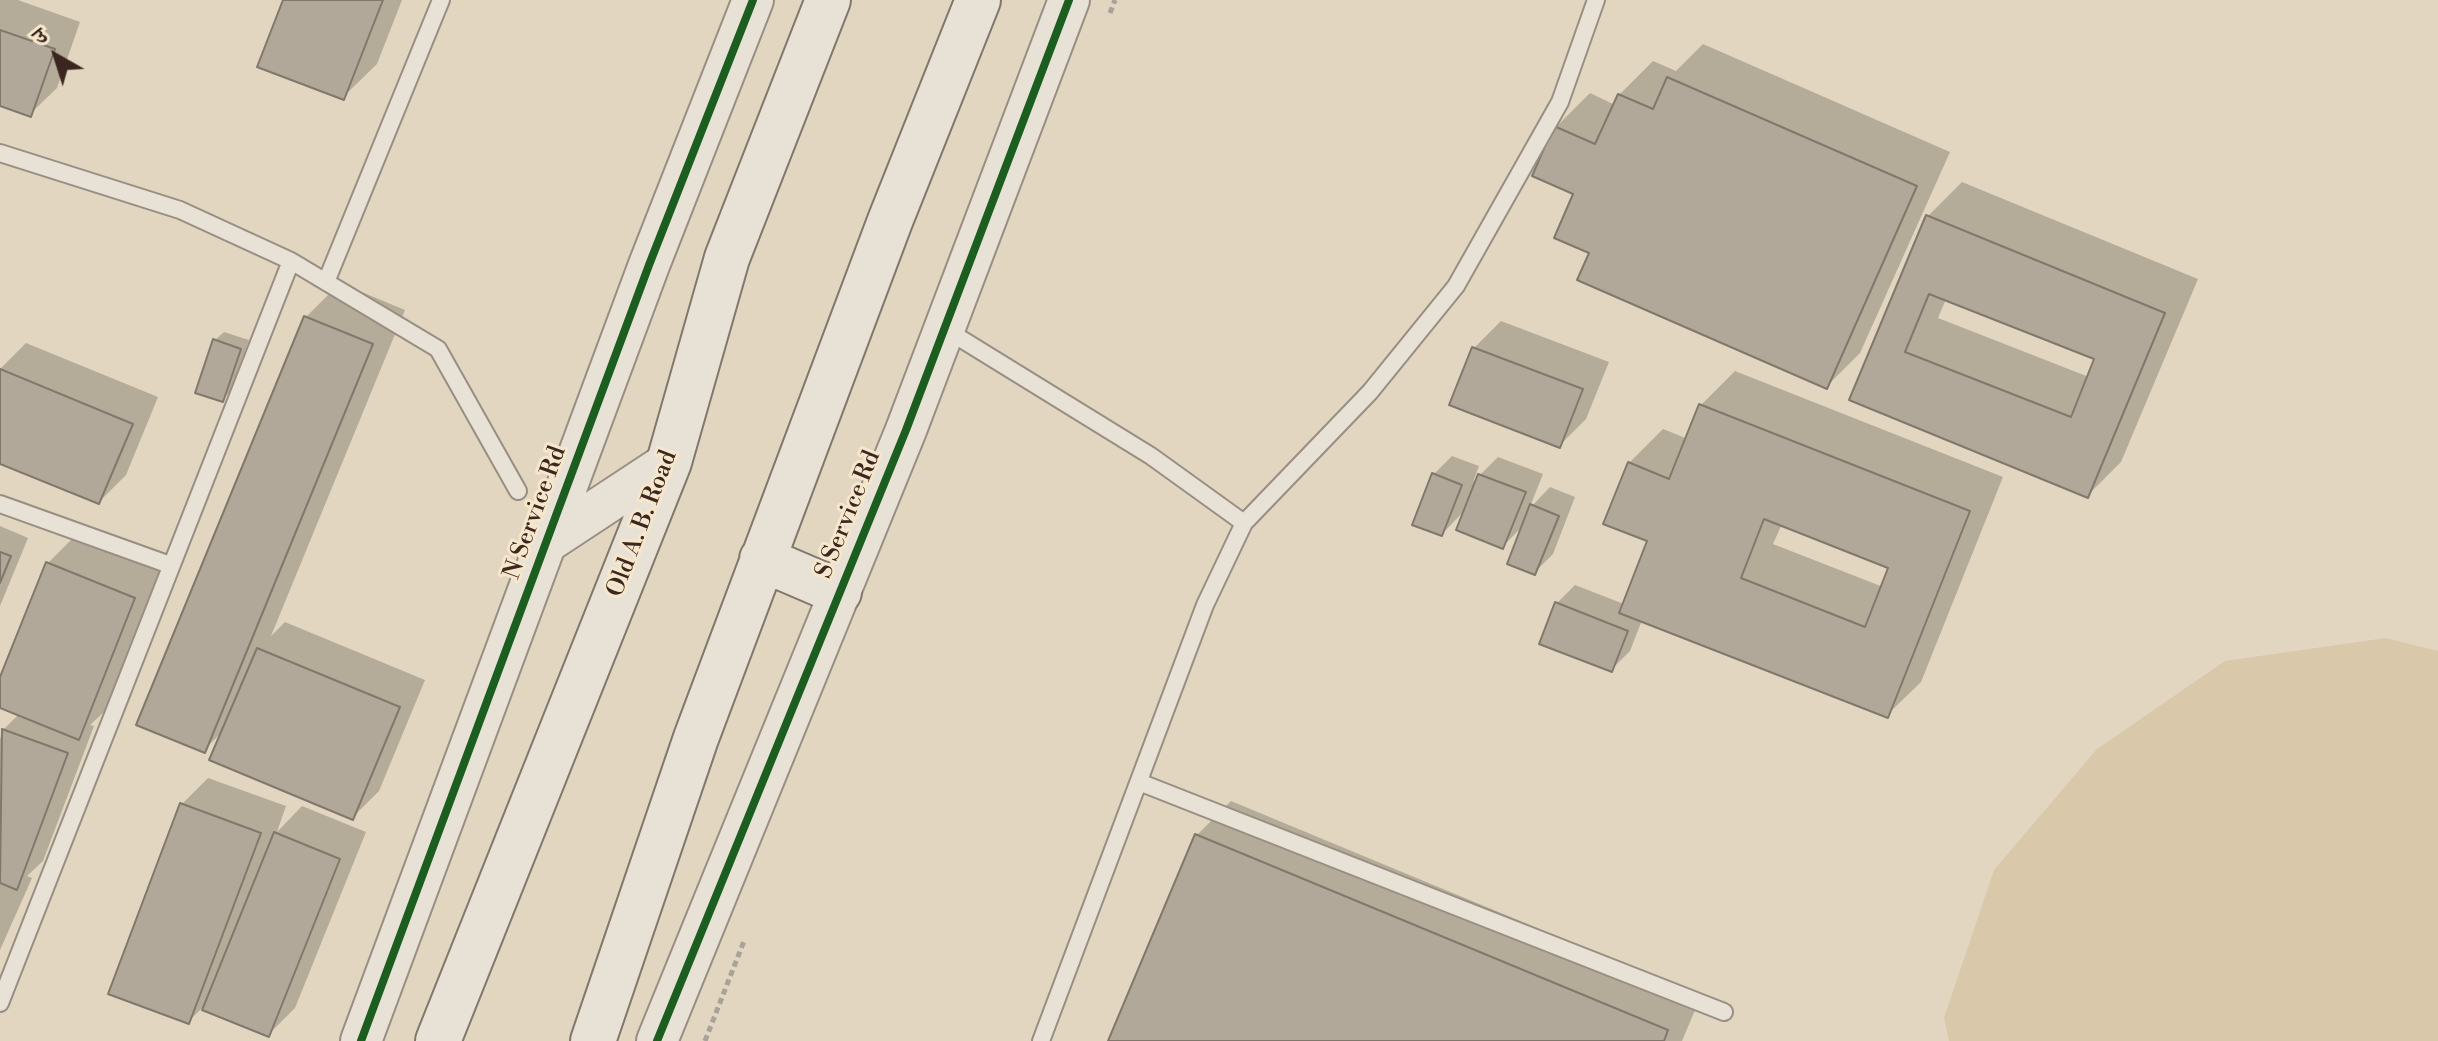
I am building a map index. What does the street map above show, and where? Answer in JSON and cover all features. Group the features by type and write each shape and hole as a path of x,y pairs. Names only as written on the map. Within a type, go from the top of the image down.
{"main road":[{"name":"Old A. B. Road","path":"438,1041 669,462 727,258 828,0"},
{"path":"593,1041 696,738 762,559 890,221 978,0"},
{"path":"762,559 839,592"}],"street":[{"name":"N Service Rd","path":"361,1041 753,0"},
{"name":"S Service Rd","path":"657,1041 944,328 1069,0"},
{"path":"546,543 669,462"}],"lane":[{"path":"326,282 441,0"},
{"path":"1041,1041 1205,605 1244,523 1370,392 1456,286 1560,102 1596,0"},
{"path":"0,153 180,210 291,261 438,349 518,491"},
{"path":"0,1003 291,261"},
{"path":"944,328 1151,456 1244,523"},
{"path":"0,504 170,565"},
{"path":"1139,782 1724,1012"}],"shaded area":[{"path":"2386,638 2438,651 2438,1041 1949,1041 1944,1018 1994,870 2097,749 2225,661"}],"building":[{"path":"283,0 383,0 344,100 257,67"},
{"path":"0,30 55,49 31,117 0,106"},
{"path":"1667,77 1917,186 1827,389 1577,280 1589,253 1554,238 1573,194 1532,176 1554,126 1595,144 1618,94 1653,109"},
{"path":"1926,215 2165,313 2088,498 1849,400","holes":["1929,294 2094,359 2071,417 1905,352"]},
{"path":"304,316 373,344 205,753 136,725"},
{"path":"213,339 241,349 223,402 195,393"},
{"path":"1472,347 1583,389 1560,448 1449,405"},
{"path":"0,369 133,424 99,504 0,464"},
{"path":"1699,404 1970,511 1888,718 1619,613 1647,541 1603,524 1628,462 1669,479","holes":["1764,519 1888,568 1865,627 1741,578"]},
{"path":"1432,473 1462,485 1442,536 1412,525"},
{"path":"1478,474 1526,492 1503,549 1456,530"},
{"path":"1530,504 1559,516 1535,575 1507,564"},
{"path":"0,552 11,556 0,583"},
{"path":"46,562 135,598 79,740 0,708 0,677"},
{"path":"1555,602 1628,631 1612,672 1539,644"},
{"path":"257,648 400,707 353,820 209,760"},
{"path":"2,729 68,753 17,890 0,883"},
{"path":"180,803 261,833 189,1024 108,994"},
{"path":"274,832 340,859 269,1037 202,1010"},
{"path":"1195,834 1668,1030 1664,1041 1108,1041"}],"cycle path":[{"path":"361,1041 649,265 753,0"},
{"path":"657,1041 906,430 1069,0"}]}
